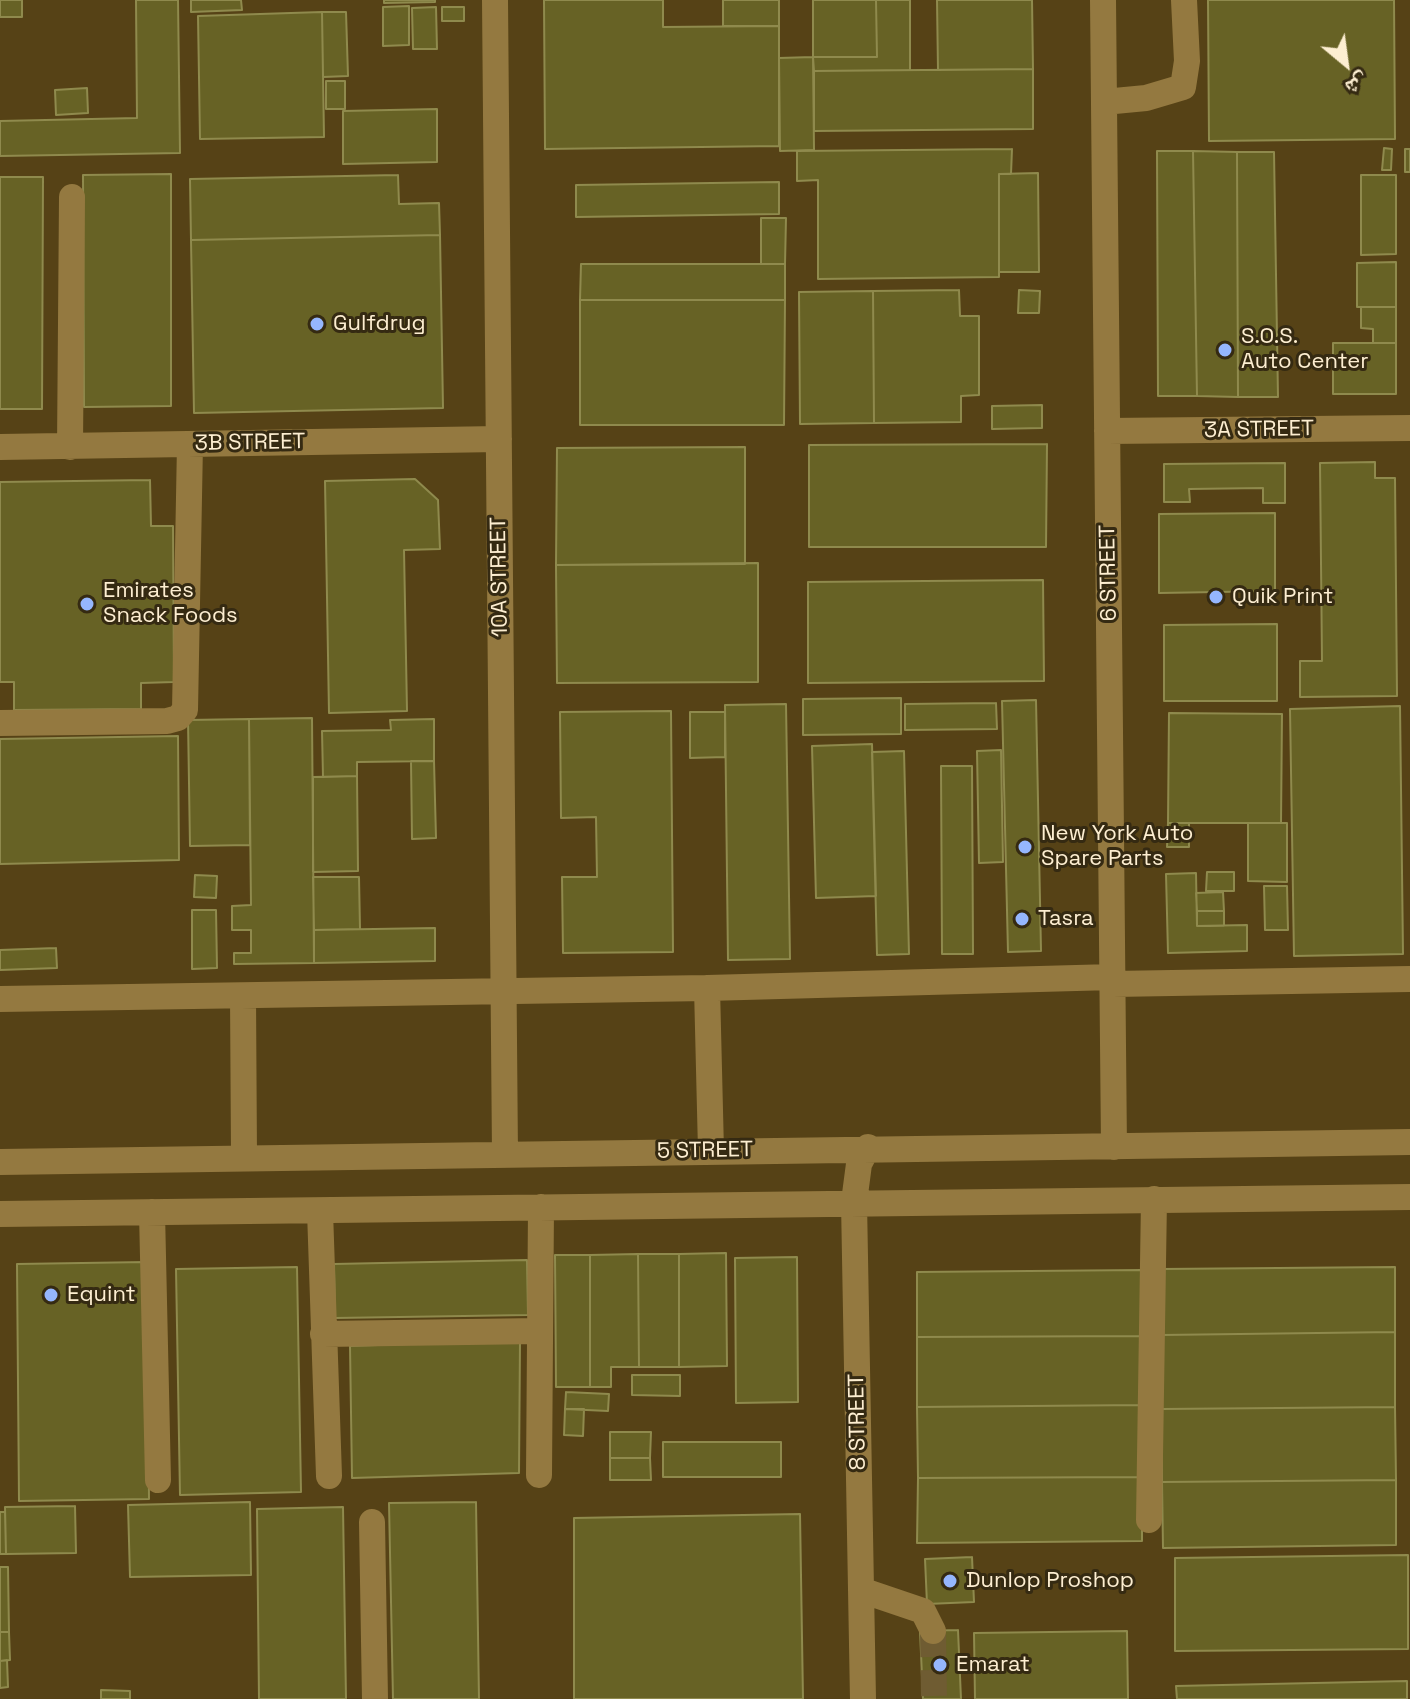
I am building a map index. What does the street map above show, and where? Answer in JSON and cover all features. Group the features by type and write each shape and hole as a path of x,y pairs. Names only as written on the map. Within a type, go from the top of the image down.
{"street":[{"name":"10A STREET","path":"495,0 505,1154"},
{"name":"6 STREET","path":"1103,0 1114,1147"},
{"path":"1104,102 1146,98 1183,87 1187,61 1184,0"},
{"path":"70,447 72,197"},
{"name":"3A STREET","path":"1107,431 1410,428"},
{"name":"3B STREET","path":"0,447 499,439"},
{"path":"0,723 167,721 178,718 185,710 190,444"},
{"path":"0,999 1410,979"},
{"path":"707,988 711,1151"},
{"path":"243,996 244,1156"},
{"name":"5 STREET","path":"0,1162 868,1147 1410,1142"},
{"name":"8 STREET","path":"863,1699 854,1202 859,1164 868,1147"},
{"path":"0,1214 1410,1197"},
{"path":"1149,1520 1154,1199"},
{"path":"539,1475 541,1207"},
{"path":"320,1211 329,1476"},
{"path":"152,1212 158,1480"},
{"path":"323,1334 540,1331"},
{"path":"372,1522 375,1699"},
{"path":"861,1590 923,1611 933,1631"}],"building":[{"path":"0,0 22,0 22,17 0,17"},
{"path":"136,0 178,0 180,153 0,156 0,121 137,118"},
{"path":"191,0 241,0 242,10 191,12"},
{"path":"384,0 435,0 435,2 384,3"},
{"path":"544,0 663,0 663,27 779,26 779,146 545,149"},
{"path":"723,0 779,0 779,26 723,26"},
{"path":"813,0 876,0 877,57 813,57"},
{"path":"876,0 910,0 910,70 814,71 813,57 877,57"},
{"path":"937,0 1032,0 1033,69 938,70"},
{"path":"1208,0 1394,0 1395,139 1209,141"},
{"path":"409,6 409,45 383,46 383,7"},
{"path":"436,7 437,49 413,49 412,8"},
{"path":"442,7 464,7 464,21 442,21"},
{"path":"322,12 324,137 200,139 198,16"},
{"path":"322,12 346,12 348,76 323,77"},
{"path":"813,57 814,150 780,151 779,58"},
{"path":"1033,69 1033,129 814,131 814,71"},
{"path":"326,81 345,81 345,109 326,109"},
{"path":"87,88 88,113 56,115 55,90"},
{"path":"437,109 437,162 343,164 343,111"},
{"path":"1384,148 1392,149 1391,170 1382,170"},
{"path":"1012,149 1011,174 999,174 999,277 818,279 818,180 797,181 797,151"},
{"path":"1405,149 1410,149 1410,172 1405,172"},
{"path":"1157,151 1193,151 1197,396 1158,396"},
{"path":"1193,151 1237,152 1238,397 1197,396"},
{"path":"1237,152 1274,152 1278,397 1238,397"},
{"path":"1038,173 1039,272 999,272 999,174"},
{"path":"171,174 171,406 84,407 83,175"},
{"path":"398,175 399,204 439,203 440,235 191,240 190,179"},
{"path":"1361,175 1396,175 1396,254 1361,255"},
{"path":"0,177 43,177 42,409 0,409"},
{"path":"779,182 779,214 576,217 576,185"},
{"path":"761,218 786,218 785,264 761,264"},
{"name":"Gulfdrug","path":"440,235 443,408 194,413 191,240"},
{"path":"1396,262 1396,307 1357,307 1357,263"},
{"path":"581,264 785,264 785,300 580,300"},
{"path":"959,290 960,316 979,316 979,395 961,396 961,422 874,423 873,291"},
{"path":"1019,290 1040,291 1039,313 1018,313"},
{"path":"873,291 874,423 800,424 799,292"},
{"path":"580,300 785,300 784,425 580,425"},
{"path":"1361,307 1396,307 1396,343 1373,343 1373,329 1361,328"},
{"path":"1333,343 1396,343 1396,394 1333,394"},
{"path":"1042,405 1042,428 992,429 992,406"},
{"path":"1047,444 1046,547 809,547 809,445"},
{"path":"745,447 745,564 556,565 557,448"},
{"path":"1375,462 1375,478 1395,478 1397,696 1300,697 1300,661 1322,661 1320,463"},
{"path":"1285,463 1285,503 1263,503 1263,488 1189,489 1190,502 1164,502 1164,464"},
{"path":"415,479 438,500 440,549 404,550 407,711 329,713 325,481"},
{"name":"Emirates Snack Foods","path":"150,480 151,526 173,526 174,682 141,683 141,709 14,710 14,682 0,682 0,482"},
{"path":"1275,513 1275,591 1159,593 1159,514"},
{"path":"758,563 758,682 557,683 556,565"},
{"path":"1043,580 1044,681 808,683 808,582"},
{"path":"1277,624 1277,701 1164,701 1164,625"},
{"path":"901,698 901,734 803,735 803,699"},
{"path":"1036,700 1041,951 1008,952 1002,701"},
{"path":"996,703 997,729 905,730 905,704"},
{"path":"786,704 790,959 728,960 725,705"},
{"path":"1400,706 1403,954 1294,956 1290,709"},
{"path":"671,711 673,952 563,953 562,877 597,877 596,817 561,818 560,712"},
{"path":"690,712 725,712 725,757 690,758"},
{"path":"1169,713 1282,714 1281,823 1168,823"},
{"path":"312,718 314,963 234,964 234,953 251,953 251,930 232,930 232,906 251,905 249,719"},
{"path":"249,719 250,845 190,846 188,720"},
{"path":"434,719 434,761 357,762 357,776 323,777 322,731 391,730 390,720"},
{"path":"178,736 179,860 0,864 0,739"},
{"path":"872,744 876,896 816,898 812,746"},
{"path":"1001,750 1003,862 979,863 977,751"},
{"path":"904,751 909,954 877,955 872,752"},
{"path":"411,761 434,761 436,838 412,839"},
{"path":"941,766 972,766 973,954 942,954"},
{"path":"357,776 358,871 313,872 313,777"},
{"path":"1168,823 1189,823 1189,847 1167,847"},
{"path":"1248,823 1287,823 1287,882 1248,881"},
{"path":"1207,872 1234,872 1234,891 1206,891"},
{"path":"1196,873 1197,926 1247,925 1247,951 1168,953 1166,874"},
{"path":"195,875 217,876 216,898 194,897"},
{"path":"313,877 359,877 360,929 314,930"},
{"path":"1264,886 1287,886 1288,930 1265,930"},
{"path":"1223,892 1224,911 1197,911 1196,893"},
{"path":"192,910 216,910 217,968 192,969"},
{"path":"1197,911 1224,911 1224,926 1197,926"},
{"path":"435,928 435,961 314,963 314,930"},
{"path":"56,948 57,968 0,970 0,950"},
{"path":"726,1253 727,1366 679,1367 679,1254"},
{"path":"638,1254 679,1254 679,1367 639,1367"},
{"path":"638,1254 639,1367 611,1367 611,1387 590,1387 590,1255"},
{"path":"555,1255 590,1255 590,1387 556,1387"},
{"path":"797,1257 798,1402 736,1403 735,1258"},
{"path":"527,1260 528,1315 335,1318 334,1264"},
{"path":"147,1262 149,1499 19,1501 17,1264"},
{"path":"297,1267 301,1492 180,1495 176,1269"},
{"path":"1395,1267 1395,1332 1162,1335 1161,1269"},
{"path":"1142,1270 1142,1336 917,1337 917,1272"},
{"path":"1395,1332 1395,1407 1162,1409 1162,1335"},
{"path":"1142,1336 1142,1405 917,1407 917,1337"},
{"path":"520,1340 519,1473 352,1478 350,1346"},
{"path":"632,1375 680,1375 680,1396 632,1395"},
{"path":"566,1392 609,1394 608,1411 565,1409"},
{"path":"1142,1405 1142,1477 918,1478 917,1407"},
{"path":"1395,1407 1396,1480 1162,1482 1162,1409"},
{"path":"565,1409 584,1409 583,1436 564,1435"},
{"path":"610,1432 651,1432 650,1458 610,1458"},
{"path":"663,1442 781,1442 781,1477 663,1477"},
{"path":"610,1458 650,1458 651,1480 610,1480"},
{"path":"1142,1477 1142,1541 917,1543 918,1478"},
{"path":"1396,1480 1396,1545 1163,1548 1162,1482"},
{"path":"250,1502 251,1575 130,1577 128,1505"},
{"path":"476,1502 479,1699 393,1699 389,1503"},
{"path":"75,1506 76,1553 6,1554 5,1507"},
{"path":"343,1507 346,1699 259,1699 257,1509"},
{"path":"0,1512 5,1512 6,1554 0,1554"},
{"path":"800,1514 803,1699 574,1699 574,1518"},
{"path":"1408,1555 1408,1649 1175,1651 1175,1558"},
{"name":"Dunlop Proshop","path":"972,1557 974,1602 927,1604 925,1559"},
{"path":"0,1567 8,1567 9,1632 0,1632"},
{"name":"Emarat","path":"958,1630 961,1699 923,1699 920,1631"},
{"path":"1127,1631 1128,1699 975,1699 974,1633"},
{"path":"0,1632 9,1632 10,1660 0,1661"},
{"path":"7,1660 8,1687 0,1688 0,1661"},
{"path":"1407,1681 1407,1699 1177,1699 1176,1686"},
{"path":"101,1690 130,1691 130,1699 101,1699"}],"tunnel":[{"path":"933,1631 934,1699"}],"place":[{"name":"Gulfdrug","path":"317,324"},
{"name":"S.O.S. Auto Center","path":"1225,350"},
{"name":"Quik Print","path":"1216,597"},
{"name":"Emirates Snack Foods","path":"87,604"},
{"name":"New York Auto Spare Parts","path":"1025,847"},
{"name":"Tasra","path":"1022,919"},
{"name":"Equint","path":"51,1295"},
{"name":"Dunlop Proshop","path":"950,1581"},
{"name":"Emarat","path":"940,1665"}]}
